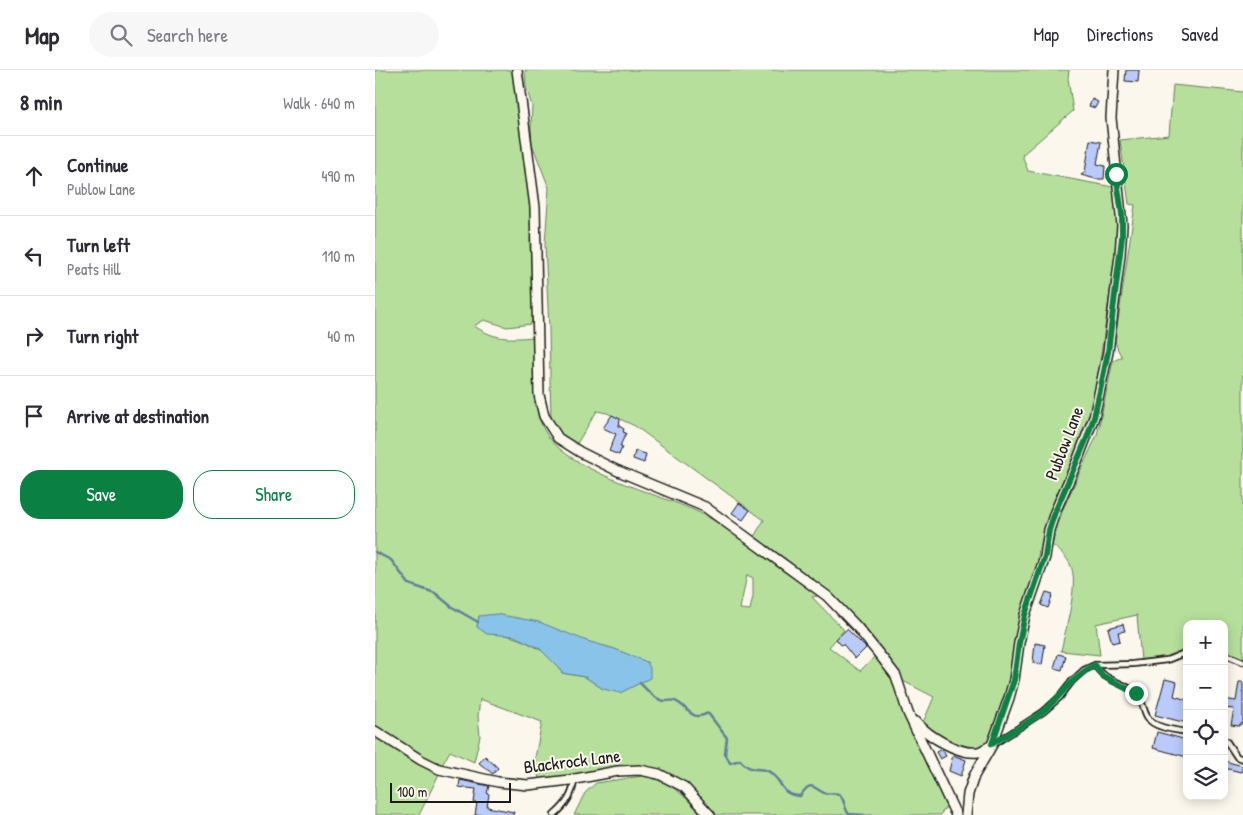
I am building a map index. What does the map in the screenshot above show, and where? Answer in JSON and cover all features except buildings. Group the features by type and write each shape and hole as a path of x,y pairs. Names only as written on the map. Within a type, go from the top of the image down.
{"street":[{"path":"517,70 535,207 539,395 544,416 558,438 580,452 616,470 705,508 827,596 857,627 896,676 908,713 957,815"},
{"name":"Publow Lane","path":"966,815 968,794 974,776 992,744 1014,680 1023,624 1045,556 1049,530 1094,417 1108,352 1121,255 1123,225 1111,118 1114,70"},
{"path":"908,713 920,728 934,739 949,746 978,752 992,744"},
{"name":"Blackrock Lane","path":"375,731 439,769 512,784 528,785 618,771 640,770 659,774 684,787 710,815"}],"lane":[{"path":"992,744 1043,712 1060,697 1072,681 1084,670 1095,665 1167,660 1183,654"},
{"path":"1228,656 1243,662"},
{"path":"1095,665 1103,676 1136,693 1148,718 1153,723 1183,731"},
{"path":"1228,744 1237,757 1243,759"},
{"path":"554,815 571,793 574,779"}],"green space":[{"path":"375,70 514,70 532,206 530,242 533,314 531,324 507,327 484,320 474,326 496,336 534,337 535,395 539,418 543,428 554,443 570,457 613,479 705,515 749,545 764,520 635,426 607,413 597,411 576,445 562,436 551,420 545,244 549,188 532,144 532,106 526,87 525,70 1069,70 1068,78 1073,111 1022,155 1028,171 1113,187 1117,218 1116,250 1090,418 1075,460 1055,502 1039,549 1035,581 1010,680 988,742 979,748 963,748 941,738 922,725 934,697 901,680 895,666 862,624 829,594 812,597 844,630 829,647 860,671 875,656 893,679 903,710 946,807 940,815 714,815 691,788 666,773 640,766 595,770 575,775 539,779 535,758 542,722 480,699 478,716 480,736 474,762 450,751 441,767 375,726","holes":["747,575 753,578 753,596 750,610 740,609","479,616 615,649 603,689 585,677 562,673 555,662 546,654 524,641 477,627"]},
{"path":"1173,85 1243,92 1243,658 1228,652 1228,620 1183,620 1183,651 1165,658 1141,661 1137,615 1096,624 1100,655 1061,651 1073,594 1073,572 1066,558 1052,545 1063,509 1097,435 1113,361 1122,357 1115,341 1135,205 1129,204 1120,140 1169,135"},
{"path":"375,737 439,774 419,815 375,815"},
{"path":"642,776 669,785 702,815 574,815 585,793 596,783"}],"water":[{"path":"496,614 539,622 647,662 650,668 650,678 620,693 603,689 585,677 562,673 539,648 514,636 487,634 477,627 479,616"}],"waterway":[{"path":"375,552 391,560 409,584 435,593 452,607 478,622"},
{"path":"640,683 655,697 666,701 676,701 691,714 698,716 708,713 727,738 725,753 730,763 740,760 749,768 764,769 775,777 785,791 794,795 800,796 809,786 824,793 838,794 842,797 849,814 864,815"}],"route":[{"path":"1116,174 1123,225 1121,255 1108,352 1101,386 1087,438 1049,530 1045,556 1025,615 1014,680 992,744 1043,712 1060,697 1072,681 1084,670 1095,665 1103,676 1136,693"}]}
